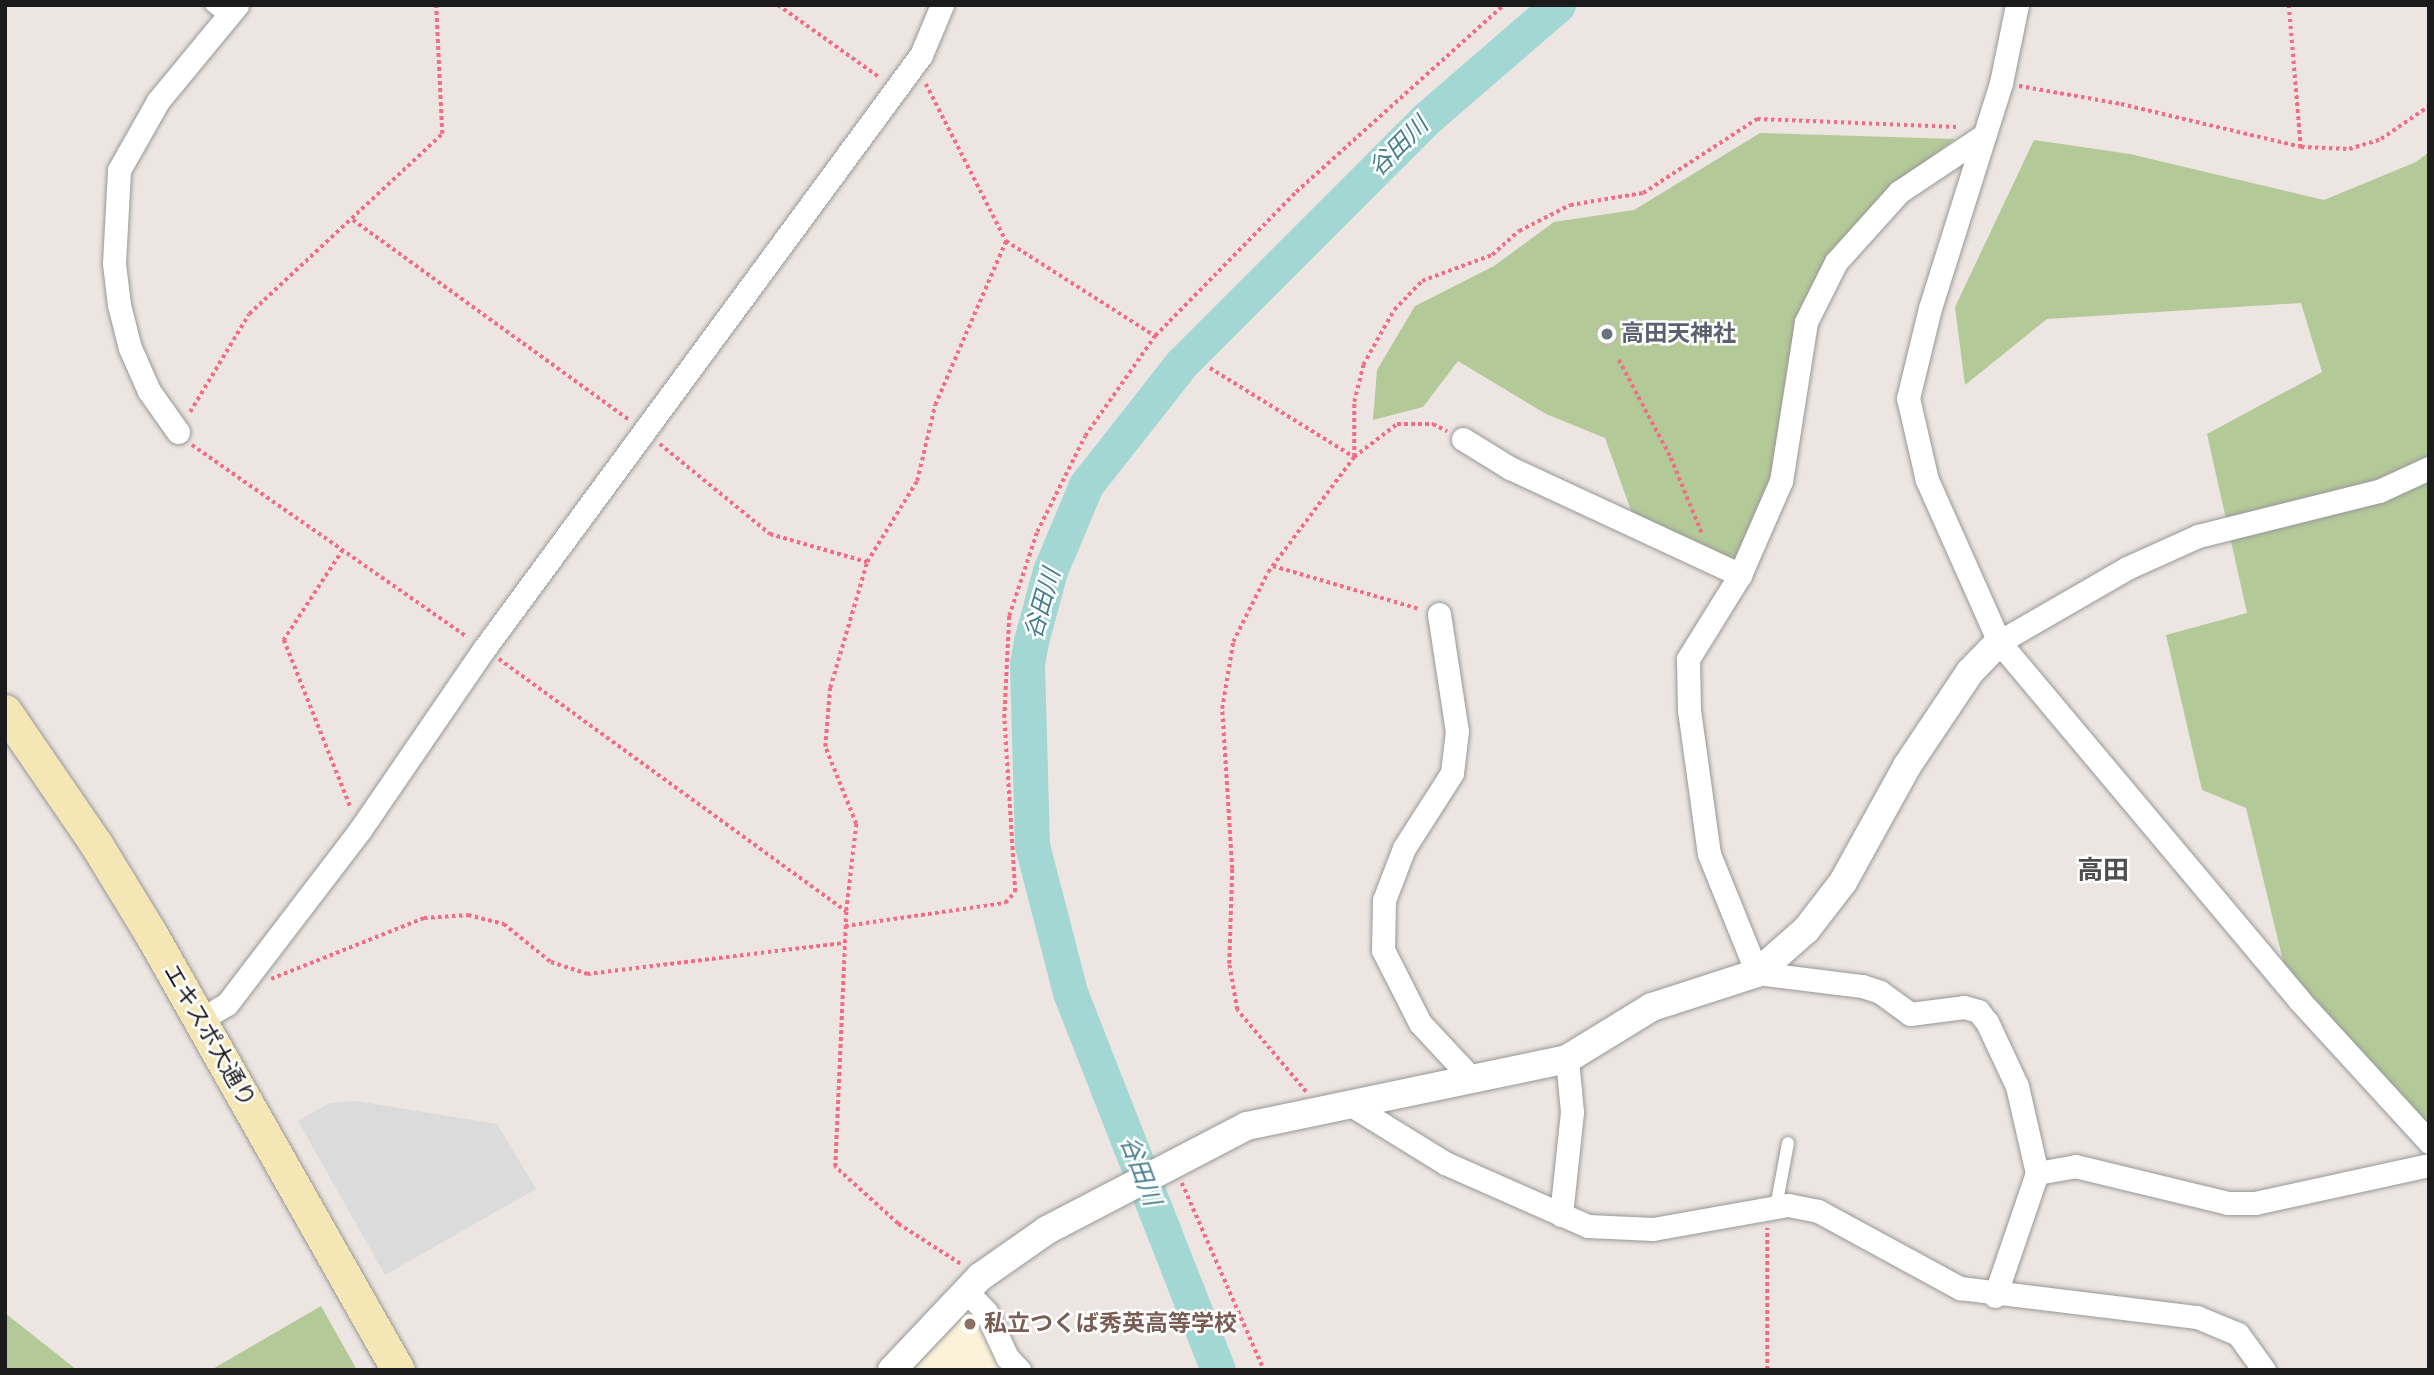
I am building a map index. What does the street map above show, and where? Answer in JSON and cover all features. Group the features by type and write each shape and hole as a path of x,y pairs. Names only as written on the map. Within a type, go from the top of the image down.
{"main road":[{"name":"エキスポ大通り","path":"5,711 96,844 200,1020 398,1370"}],"street":[{"path":"200,1020 227,1004 360,830 484,649 920,55 942,5"},
{"path":"2017,5 2001,83 1984,133 1908,398 1931,492 1999,642 2300,1002 2429,1142"},
{"path":"178,432 149,391 130,348 119,305 114,263 119,170 158,101 225,10"},
{"path":"1757,973 1709,855 1689,710 1688,659 1740,575 1781,481 1806,322 1836,262 1899,192 1984,133"},
{"path":"1463,439 1510,468 1740,575"},
{"path":"899,1367 973,1284 1047,1230 1247,1126 1317,1108 1567,1059 1652,1007 1757,973 1806,930 1843,883 1907,766 1970,672 1999,642 2127,568 2198,536 2366,495 2429,468"},
{"path":"1439,614 1457,731 1452,773 1404,848 1384,900 1383,950 1420,1023 1472,1079"},
{"path":"1757,973 1862,986 1880,992 1910,1014 1964,1007 1978,1011 2017,1086 2037,1173 1994,1296"},
{"path":"1561,1215 1572,1112 1567,1059"},
{"path":"1348,1103 1445,1163 1588,1226 1653,1229 1772,1208 1818,1210 1960,1288 1994,1296 2197,1317 2238,1334 2264,1370"},
{"path":"2037,1173 2075,1166 2228,1203 2255,1203 2429,1165"},
{"path":"973,1284 1007,1357 1019,1370"}],"lane":[{"path":"1772,1208 1788,1143"}],"path":[{"path":"436,5 442,134 354,220 249,314 178,432 208,460 484,649 846,911"},
{"path":"778,5 895,89"},
{"path":"845,926 1005,902 1016,892 1004,718 1009,615 1037,533 1085,436 1156,336 1297,192 1504,5"},
{"path":"2289,5 2301,147"},
{"path":"920,55 921,74 1006,241 1156,336"},
{"path":"2001,83 2121,104 2301,147 2349,149 2381,139 2429,106"},
{"path":"1354,457 1354,402 1363,365 1394,310 1422,281 1492,255 1519,231 1570,205 1643,193 1756,119 1984,133"},
{"path":"354,220 643,431 770,534 867,562"},
{"path":"973,1284 898,1224 835,1167 845,926 856,824 825,747 830,688 867,562 917,481 935,405 1006,241"},
{"path":"1619,359 1671,458 1714,564"},
{"path":"1210,368 1354,457"},
{"path":"1317,1108 1237,1010 1229,964 1232,869 1222,709 1233,642 1273,566 1354,457 1397,424 1433,424 1463,439"},
{"path":"343,550 284,640 360,830"},
{"path":"1273,566 1439,614"},
{"path":"242,986 278,978 335,950 424,918 480,915 504,924 551,962 587,974 845,943"},
{"path":"1174,1165 1264,1370"},
{"path":"1767,1370 1772,1208"}],"shaded area":[{"path":"356,1101 497,1124 536,1189 385,1275 298,1121 330,1103"},
{"name":"私立つくば秀英高等学校","path":"975,1306 1011,1370 913,1370"}],"green space":[{"path":"1760,133 1955,139 1891,187 1827,259 1776,465 1741,566 1633,516 1605,438 1546,414 1458,361 1423,407 1373,420 1377,370 1415,306 1494,266 1554,222 1634,210"},
{"path":"2034,140 2130,154 2324,200 2416,162 2429,152 2429,1136 2287,977 2246,808 2202,790 2166,635 2247,613 2207,434 2322,372 2301,303 2047,319 1965,385 1955,307"},
{"path":"321,1306 357,1370 211,1370"},
{"path":"5,1313 77,1370 5,1370"}],"building":[{"name":"高田天神社","path":"1610,322 1618,340 1604,347 1595,329"}],"waterway":[{"name":"谷田川","path":"1218,1370 1070,992 1032,845 1027,664 1031,641 1050,571 1086,485 1182,363 1427,118 1558,5"}],"place":[{"name":"高田天神社","path":"1607,334"},
{"name":"私立つくば秀英高等学校","path":"970,1324"}],"district":[{"name":"高田","path":"2103,872"}]}
